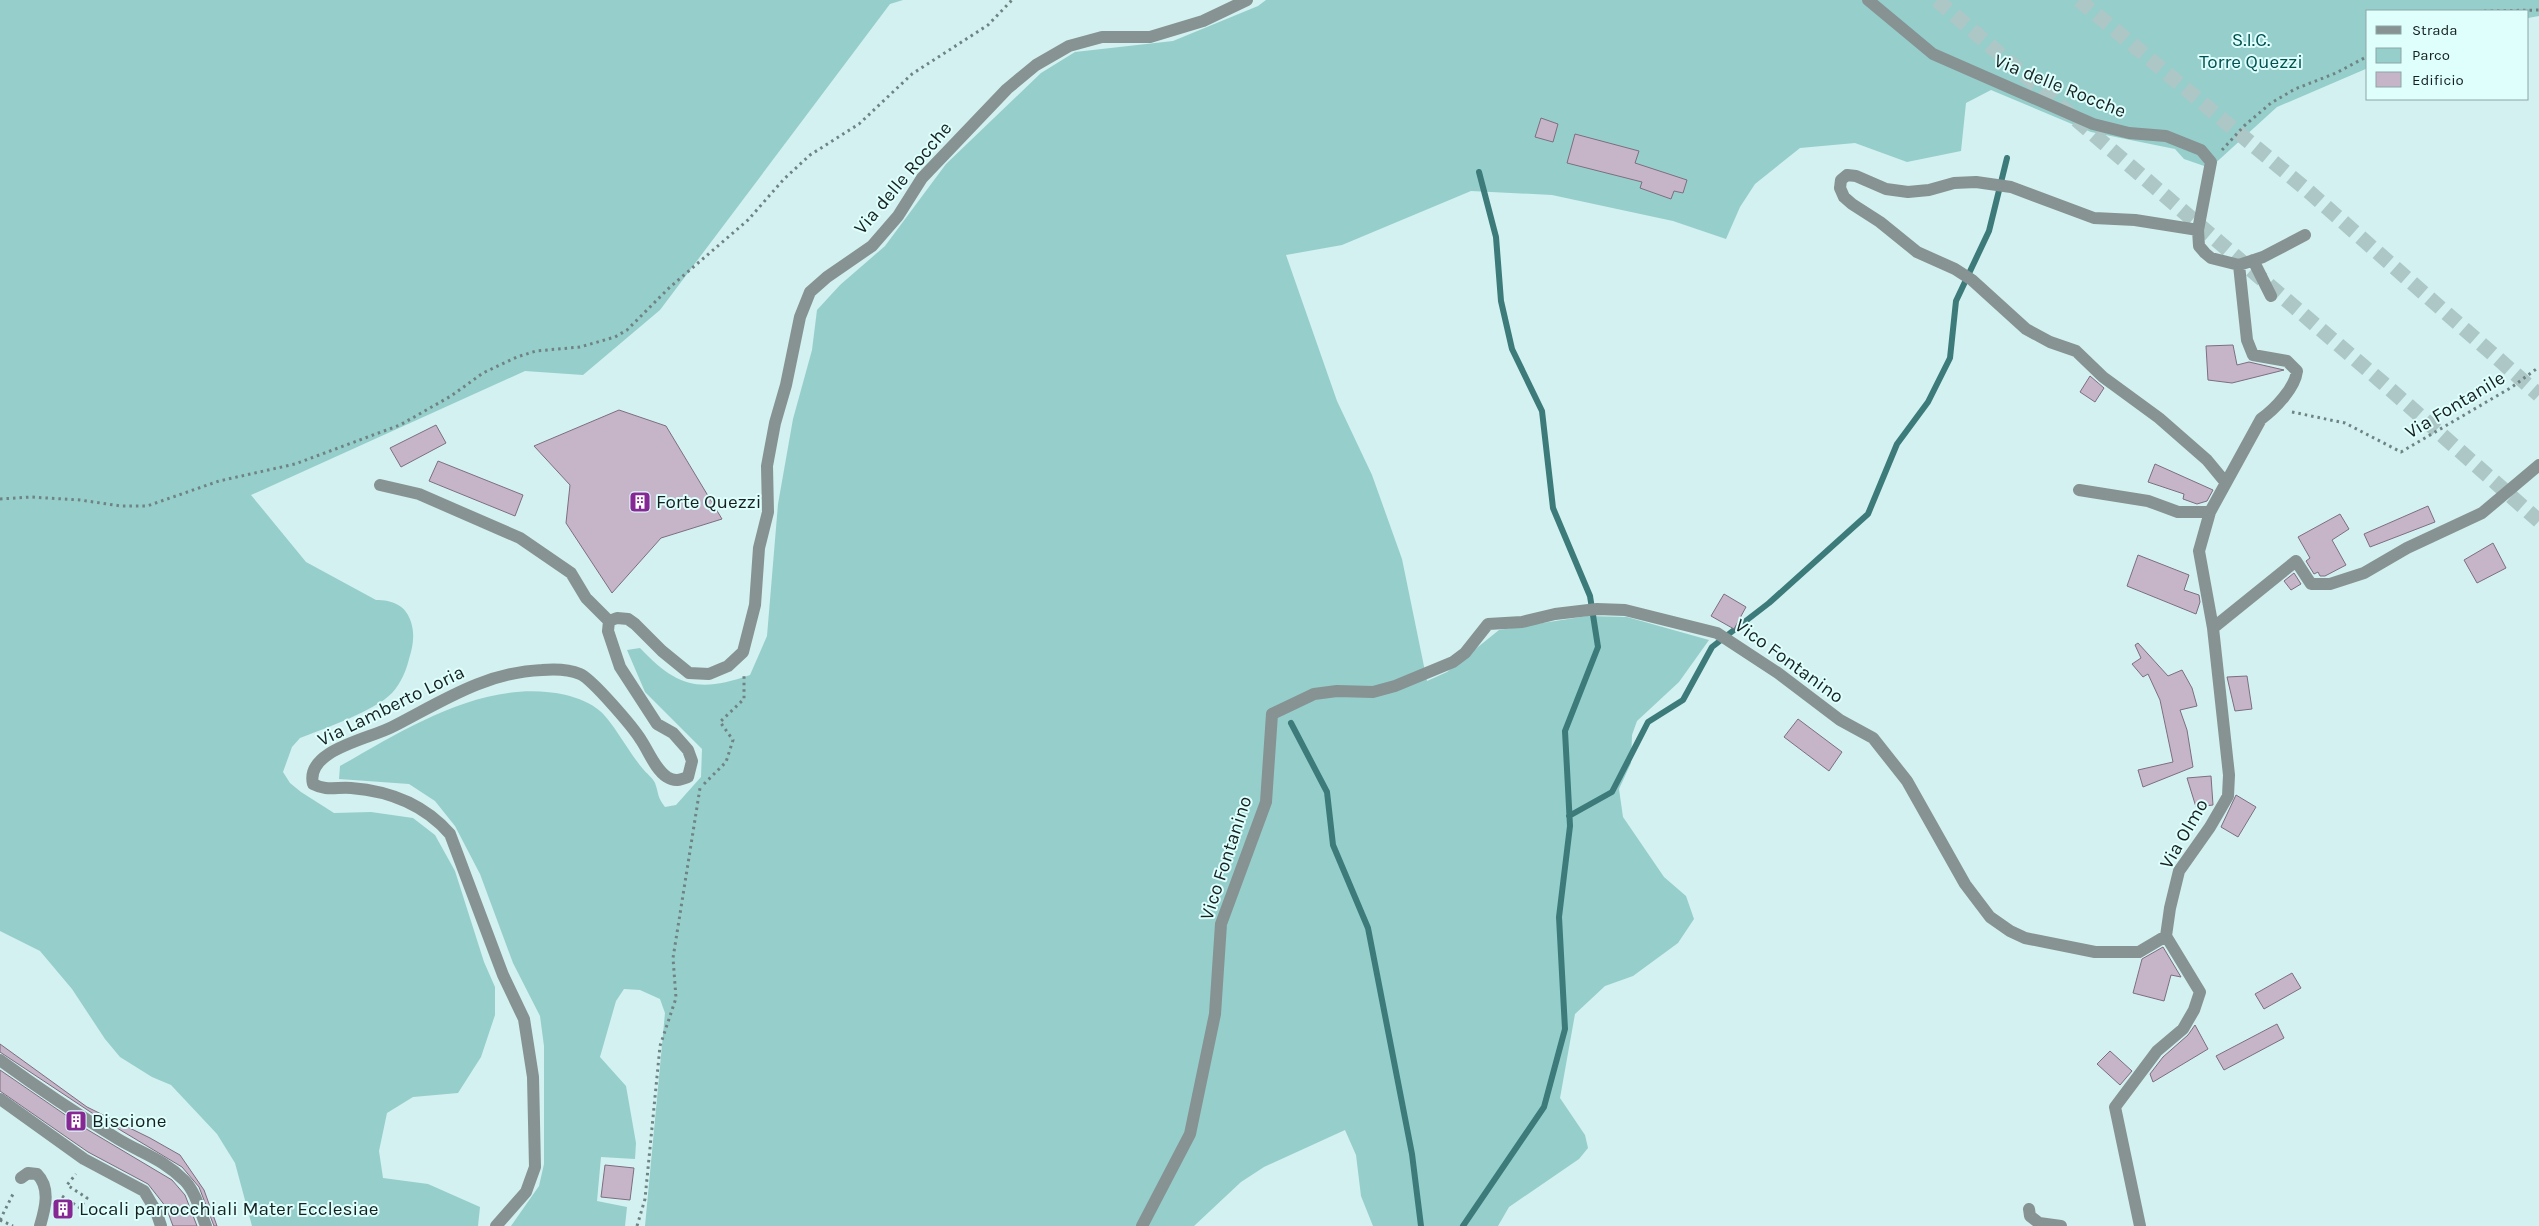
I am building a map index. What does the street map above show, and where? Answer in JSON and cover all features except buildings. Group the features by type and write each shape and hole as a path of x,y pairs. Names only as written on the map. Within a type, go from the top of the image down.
{"street":[{"name":"Via delle Rocche","path":"743,652 755,605 759,548 768,512 767,466 774,423 786,385 800,317 810,292 827,277 872,246 898,216 922,178 1008,89 1036,65 1069,46 1102,37 1150,37 1203,21 1247,0"},
{"name":"Via delle Rocche","path":"1868,0 1933,54 2093,124 2129,133 2166,136 2201,150 2211,162"},
{"path":"2211,162 2198,230 2199,246 2204,253 2211,258 2239,265 2304,235"},
{"path":"2198,230 2135,220 2094,218 2011,187 1976,182 1954,183 1929,190 1908,192 1886,189 1856,176 1847,176 1841,180 1840,188 1844,196 1852,204 1880,222 1917,252 1955,269 1972,280 2026,329 2050,342 2076,351 2102,377 2159,418 2207,460 2226,483"},
{"path":"2253,260 2270,296"},
{"name":"Via Olmo","path":"2166,936 2170,908 2179,871 2210,827 2228,796 2229,774 2213,628 2199,551 2210,512 2261,419 2270,413 2296,380 2297,371 2287,361 2253,355 2247,340 2239,265"},
{"path":"2213,628 2296,561 2311,584 2330,584 2364,573 2407,548 2482,513 2539,465"},
{"path":"380,485 419,494 520,538 570,573 586,598 609,622 617,618 628,619 636,624 662,651 689,673 709,674 728,666 743,652"},
{"path":"2079,490 2148,501 2178,512 2210,512"},
{"name":"Vico Fontanino","path":"1142,1226 1190,1134 1215,1014 1221,924 1266,802 1272,714 1314,694 1337,691 1373,692 1403,683 1453,662 1465,653 1488,624 1522,622 1555,614 1625,610 1718,633 1778,673 1840,720 1873,738 1908,781 1965,884 1990,917 2010,931 2025,938 2095,952 2139,952 2166,936"},
{"name":"Via Lamberto Loria","path":"496,1226 526,1192 535,1167 533,1077 524,1018 502,975 462,859 450,834 438,819 423,808 378,792 349,788 323,789 313,784 311,771 326,756 340,747 392,727 466,687 527,670 557,669 580,674 591,682 630,724 657,767 667,777 677,781 688,777 692,761 688,750 673,733 658,724 620,667 608,631 609,622"},
{"path":"2140,1226 2115,1107 2157,1051 2183,1029 2194,1010 2200,992 2166,936"},
{"path":"0,1060 67,1108 130,1146 164,1162 187,1183 200,1208 206,1226"},
{"path":"0,1099 84,1160 144,1190 156,1210 161,1226"},
{"path":"21,1178 28,1173 37,1174 45,1185 44,1210 40,1226"},
{"path":"2029,1209 2030,1216 2039,1223 2061,1226"}],"path":[{"path":"0,499 31,497 80,500 120,506 147,506 219,481 295,464 400,425 451,396 483,373 517,357 536,351 580,347 615,337 627,330 675,283 748,220 784,179 810,156 859,124 912,74 988,25 1012,0"},
{"path":"2211,162 2244,126 2270,103 2294,89 2336,73 2366,57"},
{"name":"Via Fontanile","path":"2270,413 2291,412 2345,423 2401,452 2512,387 2539,367"},
{"path":"637,1226 645,1200 660,1046 676,998 673,958 700,788 726,762 733,740 720,722 744,698 743,652"},
{"path":"57,1193 80,1208 87,1198 67,1185 75,1174"},
{"path":"13,1226 0,1220 21,1178"}],"green space":[{"path":"0,0 903,0 890,4 660,310 583,375 525,371 251,495 306,562 376,600 393,602 406,611 411,622 413,636 410,654 403,677 392,693 384,700 361,713 300,738 292,747 283,772 290,783 301,792 334,813 371,812 413,818 435,835 455,871 484,962 495,987 495,1015 481,1057 458,1093 413,1097 387,1113 379,1151 383,1178 428,1184 480,1207 478,1226 252,1226 235,1163 217,1134 171,1085 152,1077 120,1057 105,1039 72,989 40,951 0,931"},
{"name":"S.I.C. Torre Quezzi","path":"1266,0 2539,0 2539,16 2529,18 2529,10 2366,10 2366,69 2277,107 2210,168 2184,159 2175,149 2091,132 1991,90 1966,103 1961,151 1907,162 1855,143 1800,148 1755,184 1740,207 1726,239 1673,221 1552,195 1471,191 1342,245 1286,255 1337,401 1372,475 1402,559 1427,681 1447,672 1499,630 1587,616 1627,617 1709,640 1679,682 1637,721 1632,735 1631,763 1619,789 1623,817 1664,877 1686,896 1694,919 1678,943 1633,976 1605,986 1575,1014 1560,1098 1585,1135 1588,1148 1579,1159 1509,1207 1498,1226 1373,1226 1361,1196 1356,1155 1345,1130 1264,1167 1241,1182 1194,1226 645,1226 665,1013 660,999 640,990 624,989 616,1001 600,1057 626,1086 636,1143 635,1159 601,1157 597,1201 627,1207 625,1226 511,1226 539,1186 544,1164 544,1046 540,1016 513,963 480,874 455,826 435,801 409,784 339,779 340,766 392,736 448,710 506,693 536,691 571,696 588,703 600,711 644,771 654,781 659,798 665,807 676,805 701,777 702,749 645,692 627,650 640,648 666,671 690,683 716,684 750,675 767,636 778,504 793,419 812,350 817,310 840,285 885,246 946,164 1041,73 1075,52 1173,41 1258,6"}],"waterway":[{"path":"1569,816 1612,792 1648,722 1683,700 1712,647 1769,603 1868,514 1897,444 1928,402 1950,358 1956,301 1989,231 2007,158"},
{"path":"1463,1226 1544,1107 1565,1029 1559,917 1570,826 1565,731 1598,647 1590,596 1553,508 1542,411 1512,349 1501,301 1496,237 1479,172"},
{"path":"1291,723 1327,792 1333,845 1368,928 1412,1154 1421,1226"}],"tunnel":[{"path":"1937,0 2383,383 2539,521"},
{"path":"2079,0 2307,190 2539,395"}],"place":[{"name":"Forte Quezzi","path":"640,502"},
{"name":"Biscione","path":"76,1121"},
{"name":"Locali parrocchiali Mater Ecclesiae","path":"63,1209"}]}
